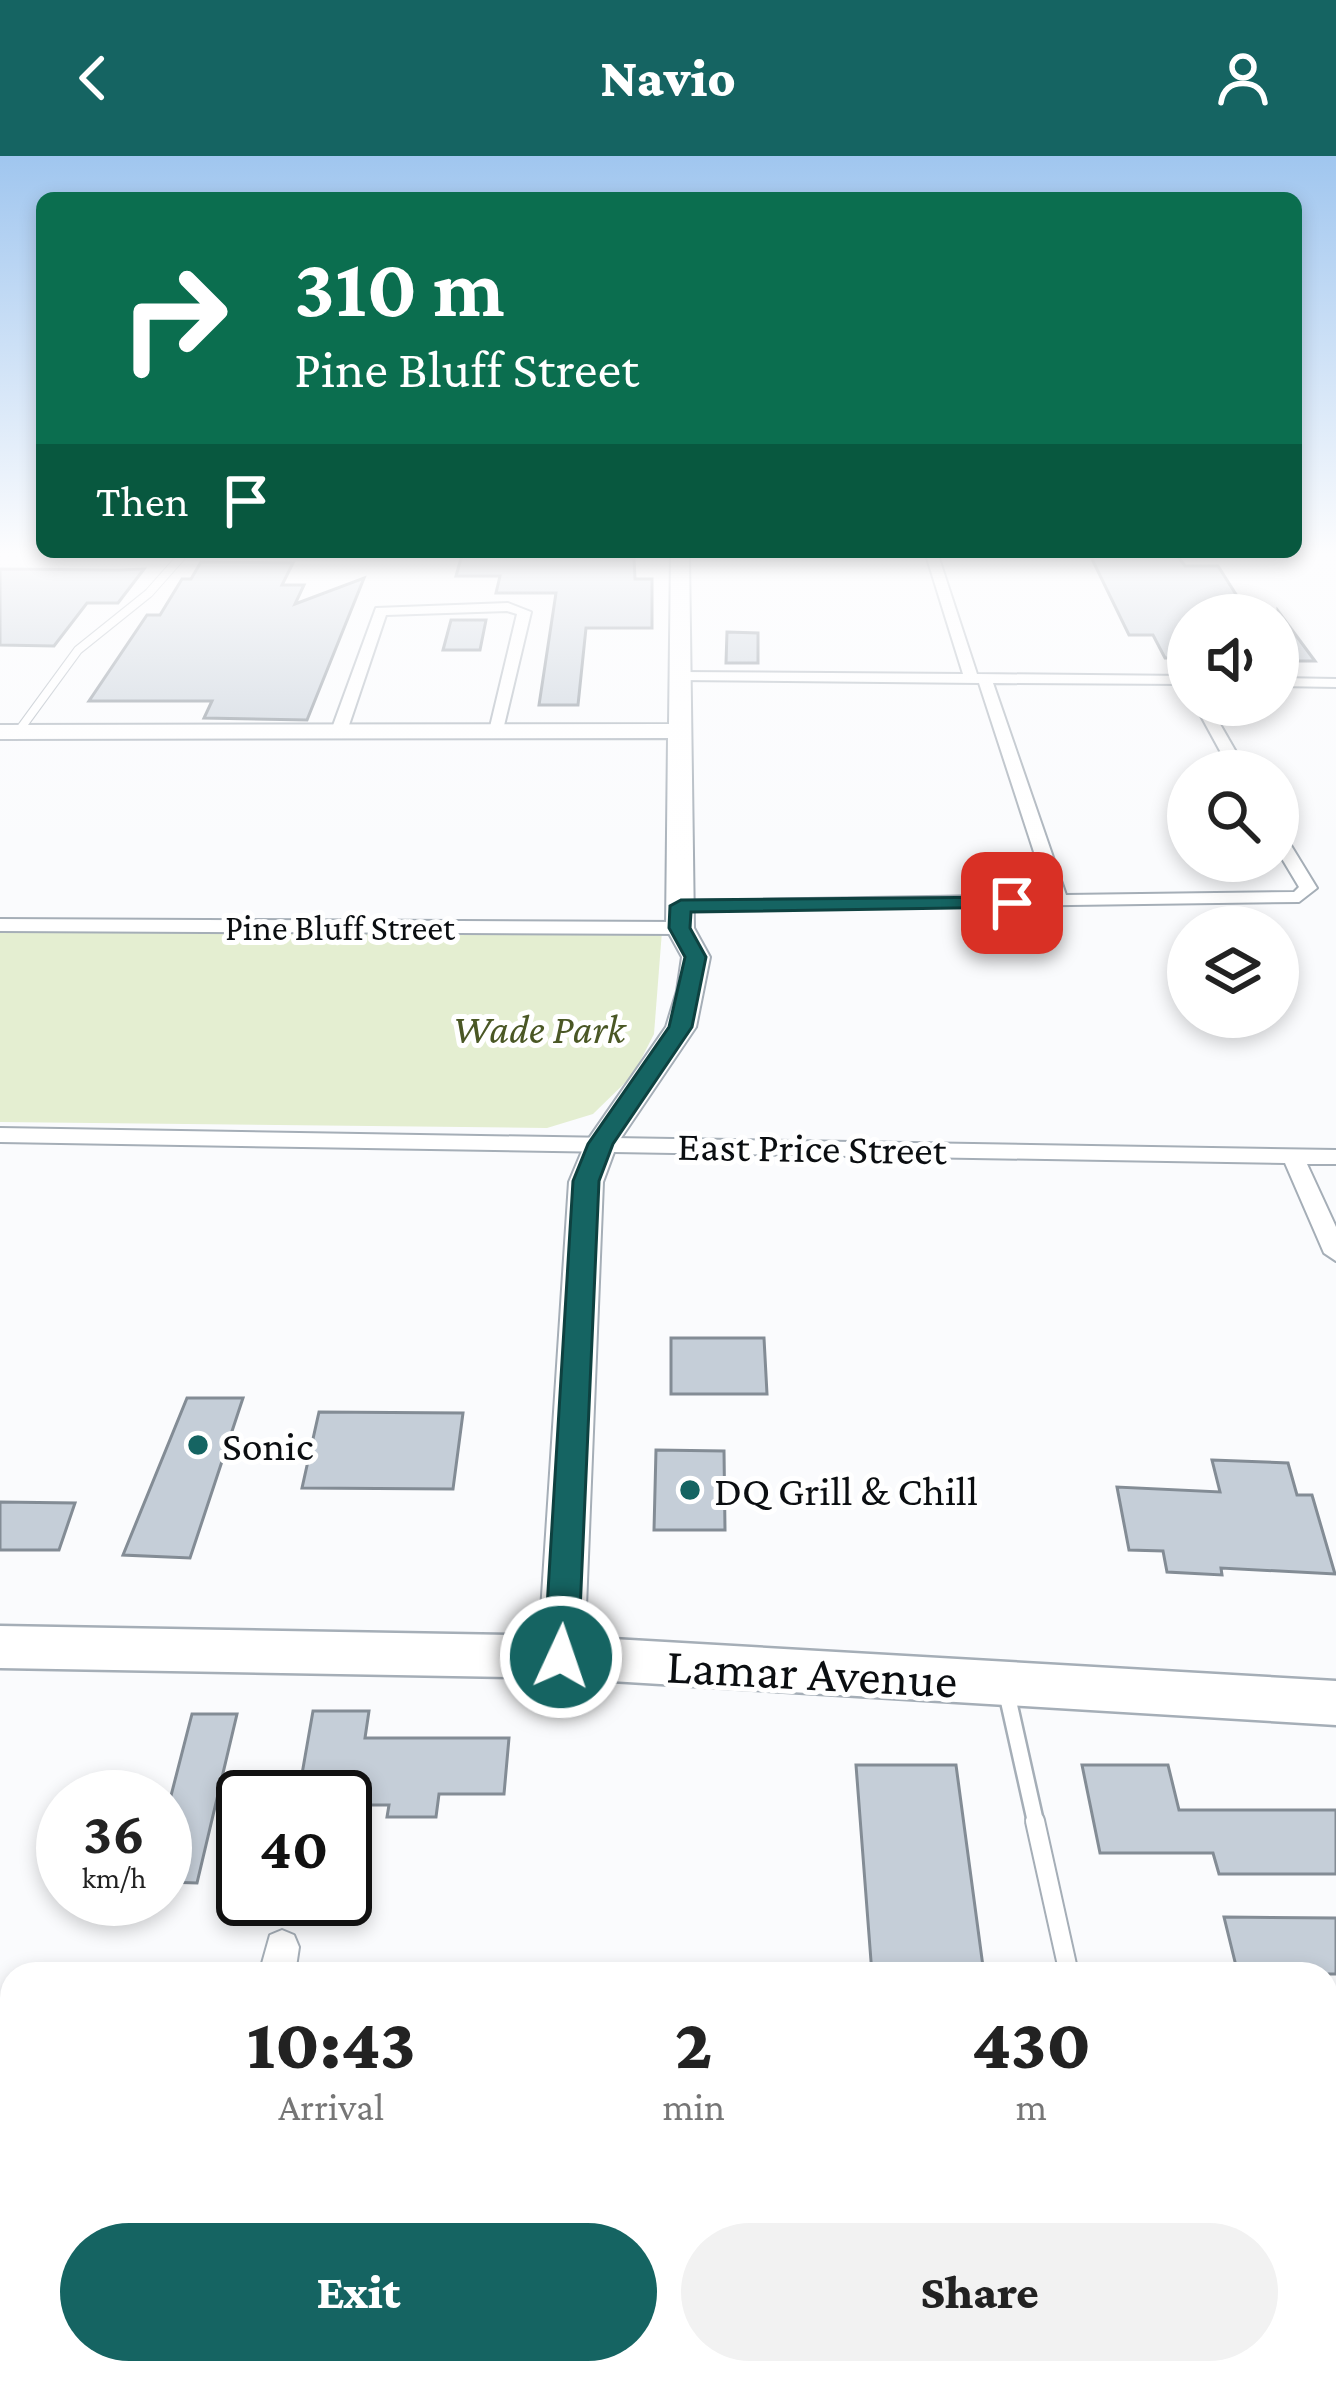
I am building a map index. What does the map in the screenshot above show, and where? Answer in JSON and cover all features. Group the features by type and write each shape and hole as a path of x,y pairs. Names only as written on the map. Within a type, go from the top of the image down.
{"main road":[{"name":"Lamar Avenue","path":"0,1647 561,1657 1336,1703"}],"street":[{"path":"339,731 363,659"},
{"path":"496,731 513,659"},
{"path":"561,1657 586,1181 601,1144 681,1027 696,957 680,917 680,659"},
{"path":"970,659 1059,902"},
{"path":"680,676 1167,680"},
{"path":"1299,682 1336,683"},
{"path":"9,732 679,731"},
{"name":"Pine Bluff Street","path":"0,926 680,917 1299,897 1308,888 1299,873"},
{"name":"East Price Street","path":"0,1136 1336,1156"},
{"path":"1292,1155 1336,1252"}],"lane":[{"path":"9,732 70,659"},
{"path":"1004,1683 1066,1962"}],"green space":[{"name":"Wade Park","path":"0,931 662,931 654,1034 633,1075 593,1114 547,1128 0,1122"}],"building":[{"path":"117,659 332,659 307,720 204,718 212,701 89,701"},
{"path":"546,659 583,659 578,705 539,705"},
{"path":"726,659 758,659 758,663 726,663"},
{"path":"671,1338 764,1338 767,1394 671,1394"},
{"name":"Sonic","path":"187,1398 243,1398 190,1558 123,1555"},
{"path":"319,1412 463,1413 453,1489 302,1488"},
{"name":"DQ Grill & Chill","path":"656,1450 724,1451 725,1530 654,1530"},
{"path":"1212,1460 1288,1463 1297,1495 1312,1495 1335,1574 1221,1568 1222,1575 1167,1572 1163,1551 1129,1550 1117,1487 1220,1492"},
{"path":"0,1502 75,1503 59,1550 0,1550"},
{"path":"313,1711 369,1711 365,1738 509,1738 504,1794 439,1794 436,1817 387,1817 389,1805 372,1805 372,1770 303,1770"},
{"path":"192,1714 237,1714 224,1770 216,1770 216,1803 197,1883 192,1883 192,1770 178,1770"},
{"path":"856,1765 956,1765 982,1962 871,1962"},
{"path":"1082,1765 1168,1765 1179,1810 1336,1810 1336,1874 1219,1874 1213,1853 1100,1853"},
{"path":"1224,1917 1336,1918 1336,1962 1235,1962"}],"place":[{"name":"Sonic","path":"198,1445"},
{"name":"DQ Grill & Chill","path":"690,1490"}],"route":[{"path":"561,1657 586,1181 601,1144 681,1027 696,957 680,928 681,906 1012,903"}]}
